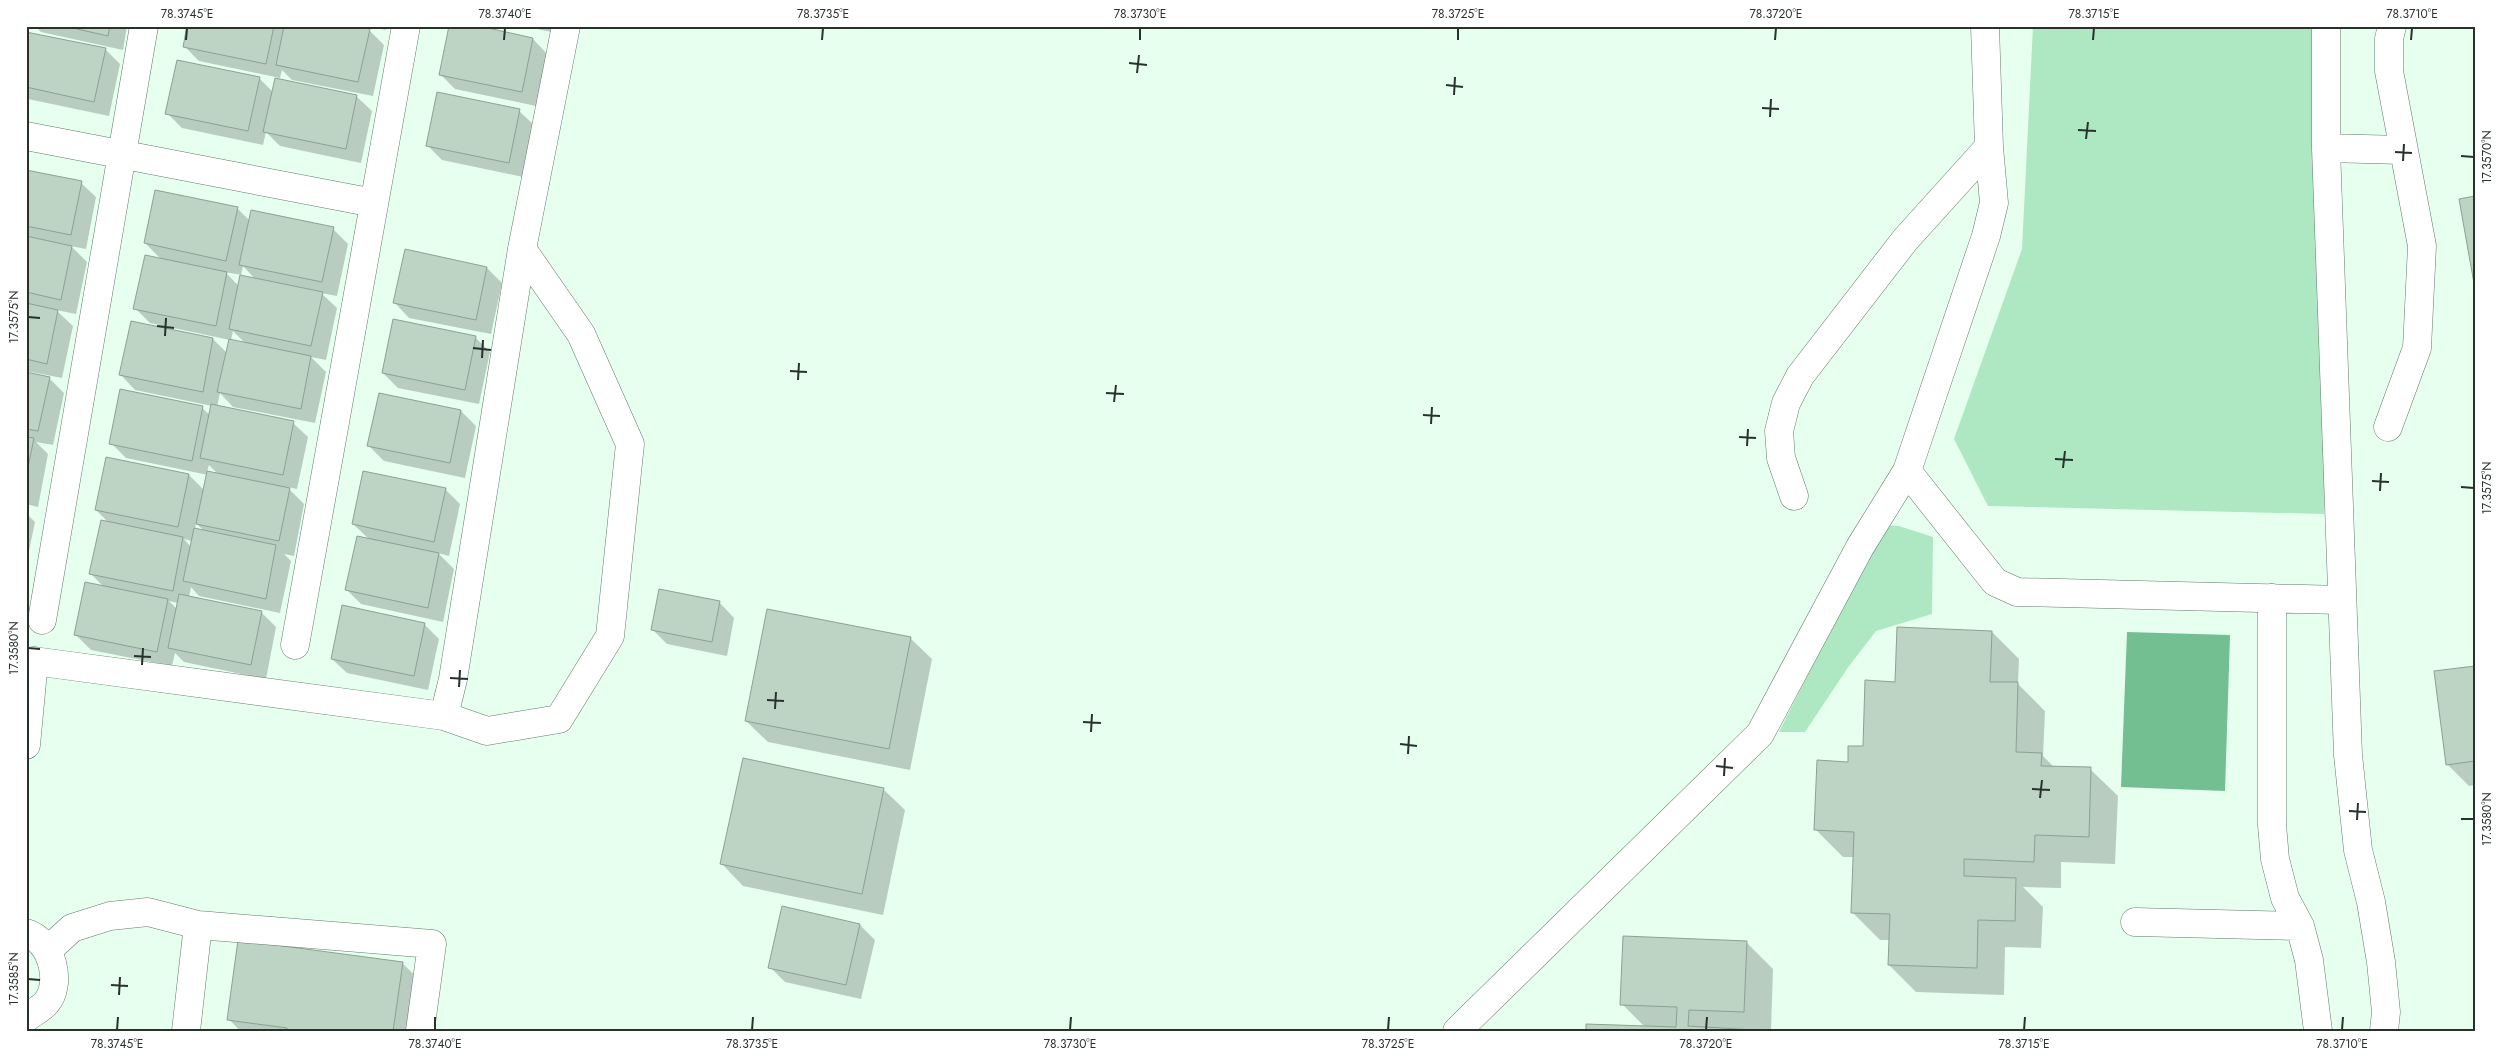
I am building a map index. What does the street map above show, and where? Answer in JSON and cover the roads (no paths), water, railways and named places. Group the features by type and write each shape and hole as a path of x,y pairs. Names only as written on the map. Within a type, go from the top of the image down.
{"street":[{"path":"42,620 144,26"},
{"path":"295,645 406,26"},
{"path":"444,716 453,679 522,249 566,26"},
{"path":"1457,1031 1760,734 1860,547 1908,471 1986,236 1994,203 1989,147 1985,26"},
{"path":"2326,26 2326,148 2350,774 2358,850 2371,902 2380,962 2386,1012 2384,1031"},
{"path":"2388,427 2417,348 2421,305 2422,246 2389,71 2389,39 2392,26"},
{"path":"26,136 374,203"},
{"path":"1794,496 1780,458 1779,431 1786,402 1800,376 1904,240 1989,147"},
{"path":"2326,148 2403,150"},
{"path":"26,745 30,661 444,716 487,731 559,719 610,636 630,444 581,334 522,249"},
{"path":"1908,471 1995,582 2017,592 2342,600"},
{"path":"2272,598 2272,824 2275,858 2285,898 2300,926 2309,960 2318,1031"},
{"path":"48,950 72,928 110,916 148,912 198,925 432,944 420,1031"},
{"path":"2135,922 2300,926"},
{"path":"186,1031 198,925"},
{"path":"26,933 32,935 48,950 56,976 47,1003 26,1018"}]}
